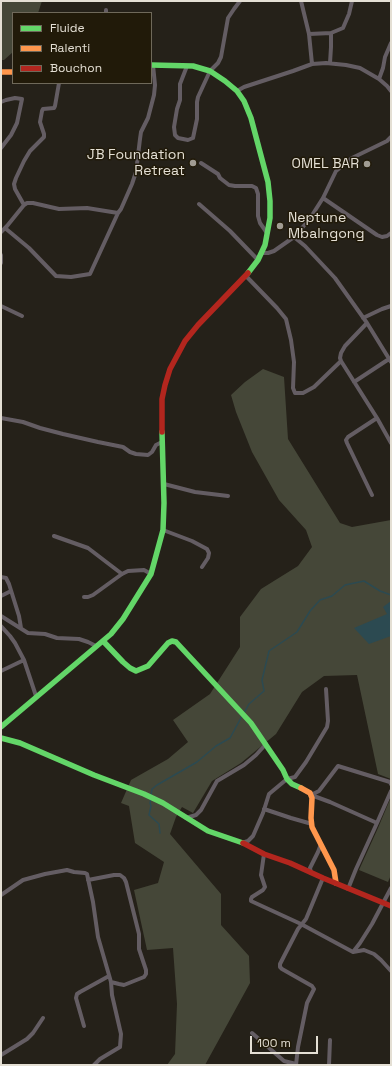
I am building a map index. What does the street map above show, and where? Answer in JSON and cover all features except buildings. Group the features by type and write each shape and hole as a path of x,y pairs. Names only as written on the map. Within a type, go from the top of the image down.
{"main road":[{"path":"1,727 111,634 124,619 151,574 163,530 164,484 162,399 168,375 185,341 198,325 246,276 258,260 262,253 268,234 270,201 268,182 251,118 244,101 237,91 210,71 193,66 152,65"},
{"path":"1,72 12,72"},
{"path":"103,641 123,662 136,671 148,666 168,643 172,641 176,642 251,723 283,770 287,779 292,784 310,793 312,798 312,824 334,870 336,883"},
{"path":"1,738 20,743 94,775 163,802 208,831 242,843 264,854 290,863 348,889 391,906"}],"street":[{"path":"187,66 180,84 180,100 174,127 175,135 178,138 188,140 193,138 197,119 198,98 210,71 218,63 221,57 228,18 240,1"},
{"path":"302,1 309,34 312,64"},
{"path":"309,34 331,33 343,28 349,14 352,1"},
{"path":"330,63 331,33"},
{"path":"379,78 391,43"},
{"path":"237,91 244,87 312,64 330,63 360,68 379,78 391,91"},
{"path":"118,213 87,208 59,208 27,203 3,230 29,248 56,276 71,277 90,274 121,209 136,172 140,139 148,118 154,95 155,85 152,65"},
{"path":"24,205 15,189 14,184 30,151 44,137 40,122 42,111 43,109 54,108 59,84"},
{"path":"1,102 15,98 22,99 17,123 11,135 1,148"},
{"path":"262,253 274,251 294,237 309,220 323,198 336,170 352,158 391,137"},
{"path":"201,162 230,185 252,186 256,188 258,194 258,216 260,223 268,234"},
{"path":"323,198 377,236 387,236 391,233"},
{"path":"199,204 230,231 258,260"},
{"path":"294,237 305,246 335,278 367,323 390,361 354,382"},
{"path":"1,255 1,263"},
{"path":"246,276 286,319 294,362 292,388 295,393 303,393 314,387 341,361"},
{"path":"1,306 22,316"},
{"path":"363,318 391,306"},
{"path":"367,323 345,346 340,358 391,443"},
{"path":"1,418 123,447 136,454 148,455 152,452 156,445 162,442"},
{"path":"372,494 346,440 348,437 377,418"},
{"path":"164,484 195,492 228,496"},
{"path":"163,530 192,541 207,549 209,553 208,558 202,567"},
{"path":"54,536 88,548 122,574"},
{"path":"84,597 93,595 128,571 144,570 151,574"},
{"path":"1,577 6,578 19,616 21,628"},
{"path":"1,596 11,591"},
{"path":"1,616 28,633 45,634 56,638 79,639 96,646"},
{"path":"1,626 15,643 24,660 36,696"},
{"path":"1,671 24,660"},
{"path":"242,843 248,841 253,836 269,794 287,779 295,777 327,727 326,689"},
{"path":"186,818 196,815 201,810 218,781 244,766 266,744"},
{"path":"311,796 319,791 338,766 390,782 391,784"},
{"path":"348,889 391,791"},
{"path":"311,796 330,802 377,823"},
{"path":"264,809 312,824"},
{"path":"311,873 310,868 321,843"},
{"path":"264,854 262,875 265,887 252,897 251,901 302,924 353,952 364,950 374,954 391,971"},
{"path":"1,895 22,880 67,870 86,873 93,902 98,937 111,982 112,995 121,1034 121,1046 119,1049 100,1059 94,1065"},
{"path":"88,880 114,875 124,878 139,934 139,950 146,974 144,977 124,985 111,982"},
{"path":"252,1033 284,1061 296,1065 298,1047 308,1003 314,989 312,986 282,969 280,964 298,929 306,919 323,878"},
{"path":"353,952 372,924 391,888"},
{"path":"84,1026 76,998 77,994 109,976"},
{"path":"1,1055 33,1034 43,1018"},
{"path":"330,1040 330,1065"}],"green space":[{"path":"1,1 42,1 38,12 12,12 12,53 4,60 1,60"},
{"path":"263,369 284,377 288,439 340,523 352,527 391,520 391,779 378,774 357,675 324,676 302,692 276,734 241,763 212,781 193,813 182,807 176,817 170,834 221,894 221,925 249,956 250,983 205,1065 167,1065 175,1054 177,1004 173,948 147,950 134,890 158,883 164,862 135,843 129,806 121,803 131,780 168,759 188,742 173,720 210,694 240,647 240,617 261,589 298,566 312,547 306,530 279,500 252,452 231,395 245,382"},
{"path":"391,797 391,875 388,882 359,870"}],"water":[{"path":"391,601 391,636 369,644 354,628 387,614 383,607"}],"waterway":[{"path":"244,713 249,704 264,691 262,680 269,651 297,632 310,611 320,600 332,596 345,585 364,581 380,591 391,595"},
{"path":"151,795 152,789 157,785 197,762 216,746 230,738 242,716"},
{"path":"151,798 149,815 159,824 160,833"}],"traffic: fast":[{"path":"152,65 193,66 210,71 237,91 244,101 251,118 268,182 270,201 270,218 265,245 258,260 248,273"},
{"path":"1,727 111,634 123,619 151,574 163,530 164,503 162,432"},
{"path":"103,641 123,662 136,671 148,666 168,643 172,641 176,642 251,723 283,770 287,779 292,784 301,788"},
{"path":"1,738 20,743 94,775 144,794 163,803 208,831 243,843"}],"traffic: slow":[{"path":"1,72 12,72"},
{"path":"301,788 310,793 312,798 312,827 334,870 336,883"}],"traffic: jam":[{"path":"162,432 162,399 165,385 170,369 185,341 198,325 248,273"},
{"path":"243,843 264,854 290,863 391,906"}],"place":[{"name":"JB Foundation Retreat","path":"193,163"},
{"name":"OMEL BAR","path":"367,164"},
{"name":"Neptune Mbalngong","path":"280,226"}]}
